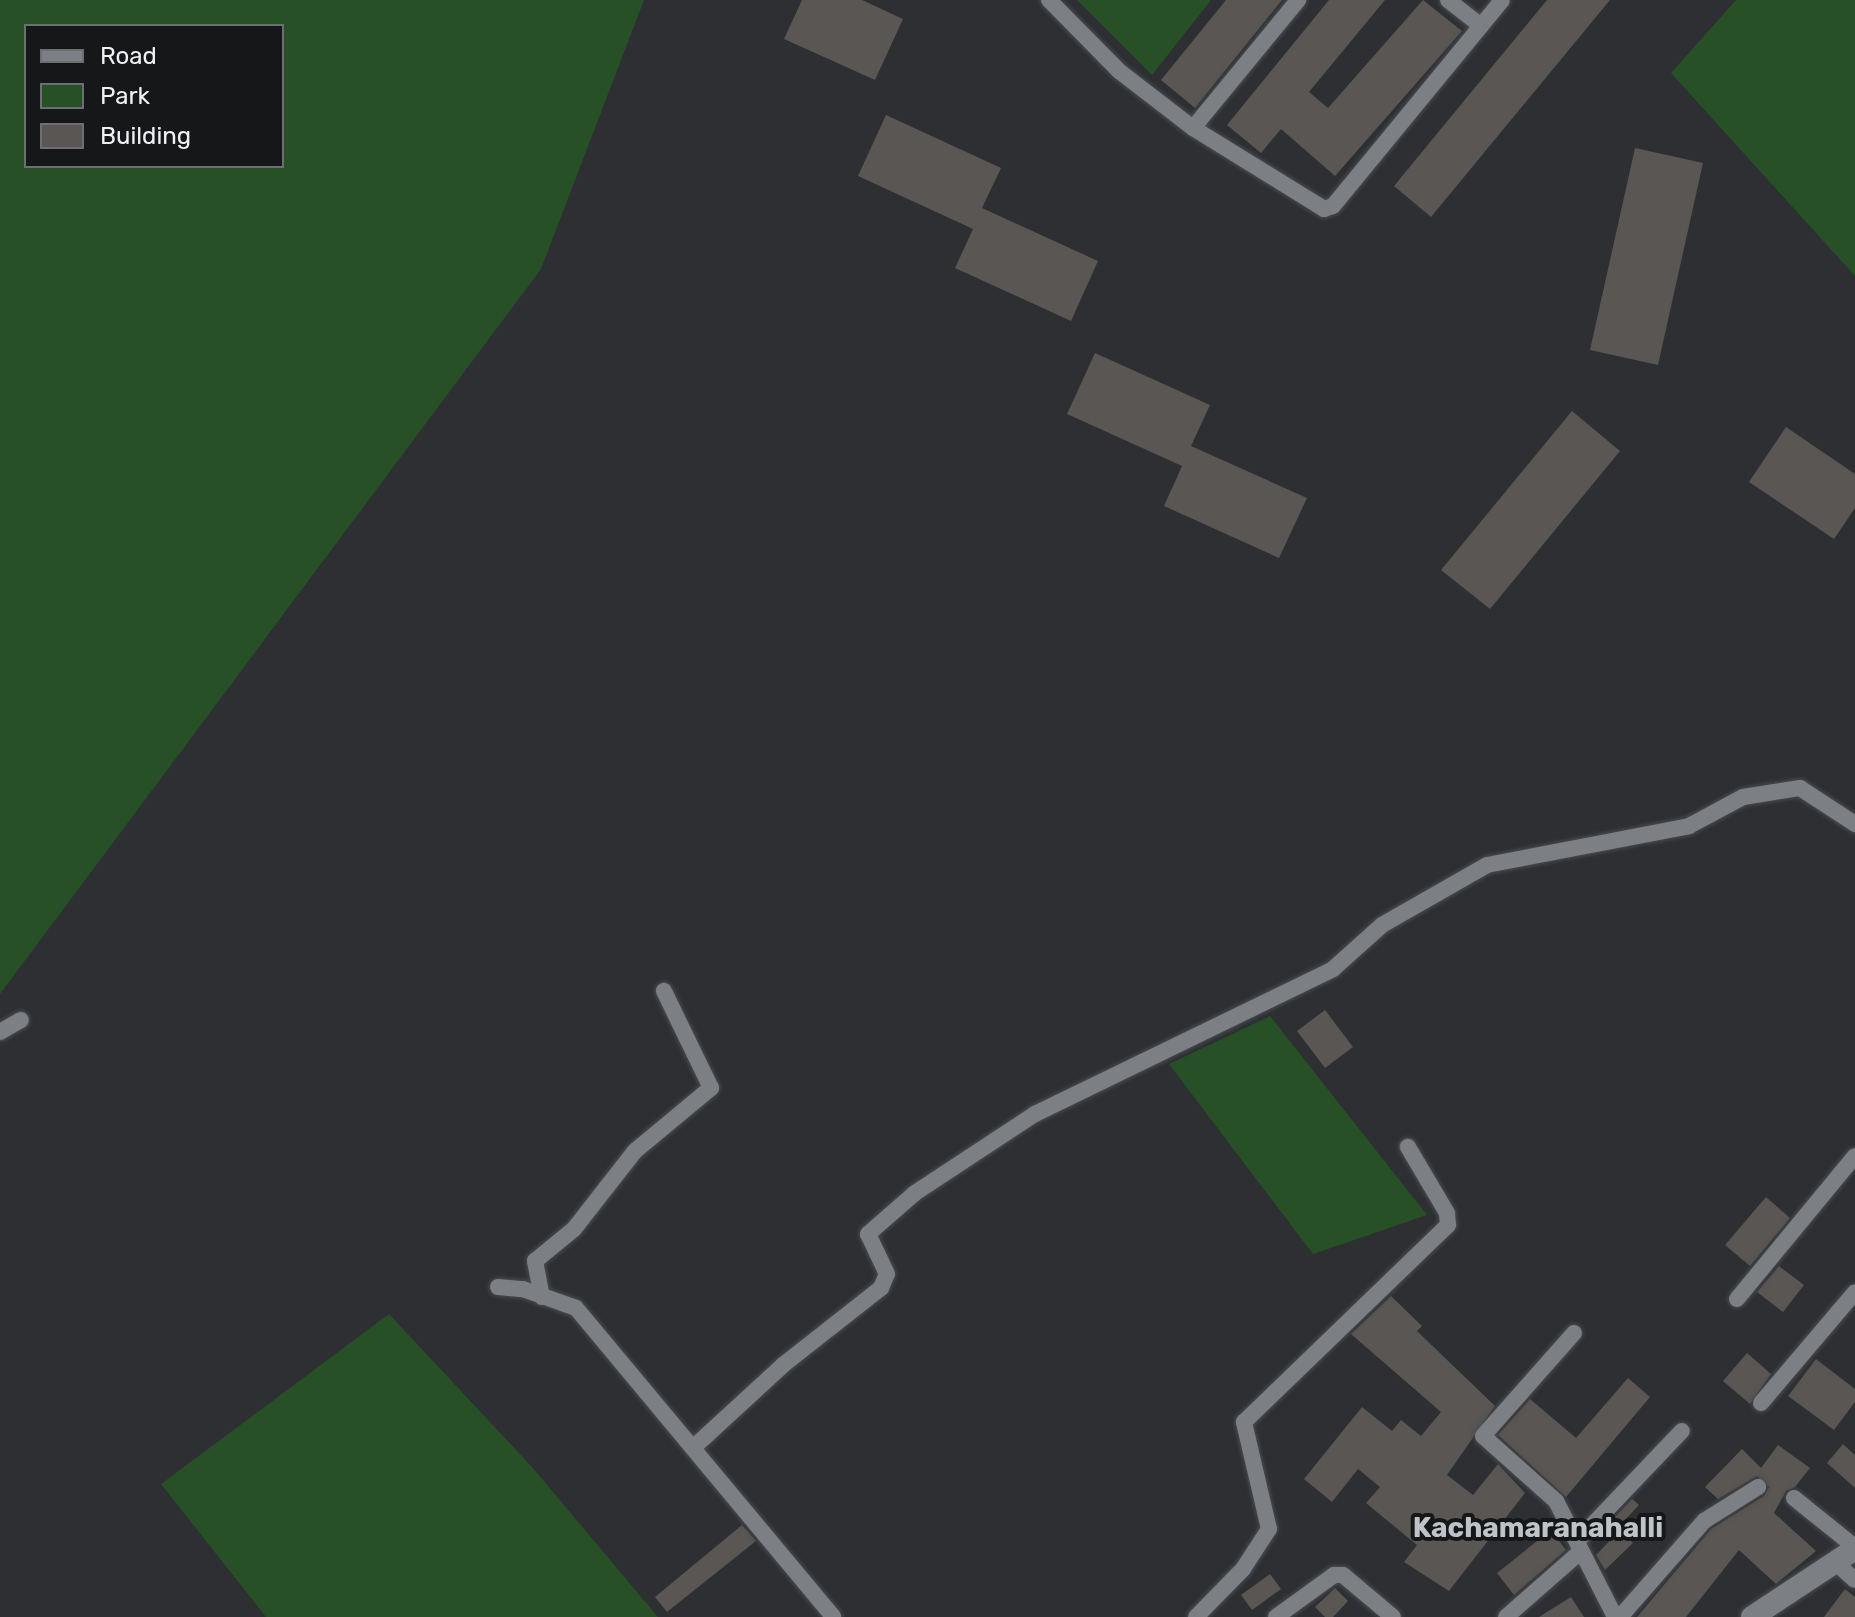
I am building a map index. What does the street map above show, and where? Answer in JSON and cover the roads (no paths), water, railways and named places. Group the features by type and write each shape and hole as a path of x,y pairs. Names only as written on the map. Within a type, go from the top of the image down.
{"street":[{"path":"1049,0 1119,71 1193,128 1316,207 1333,206 1502,0"},
{"path":"1193,128 1298,0"},
{"path":"1448,0 1481,26"},
{"path":"695,1446 783,1365 881,1288 887,1274 868,1234 915,1193 1035,1114 1333,969 1382,925 1487,865 1689,826 1743,797 1800,788 1855,824"},
{"path":"542,1297 535,1261 574,1229 635,1151 711,1088 664,991"},
{"path":"0,1032 21,1020"},
{"path":"1196,1617 1243,1569 1269,1529 1244,1422 1448,1225 1447,1213 1408,1147"},
{"path":"1737,1299 1855,1156"},
{"path":"498,1287 576,1308 695,1446 833,1617"},
{"path":"1761,1403 1855,1292"},
{"path":"1574,1333 1483,1436 1556,1501 1618,1617 1704,1521 1758,1487"},
{"path":"1506,1617 1580,1545 1682,1431"},
{"path":"1752,1617 1855,1548 1794,1498"},
{"path":"1836,1563 1855,1580"},
{"path":"1276,1617 1334,1575 1343,1575 1393,1617"}],"district":[{"name":"Kachamaranahalli","path":"1538,1528"}]}
